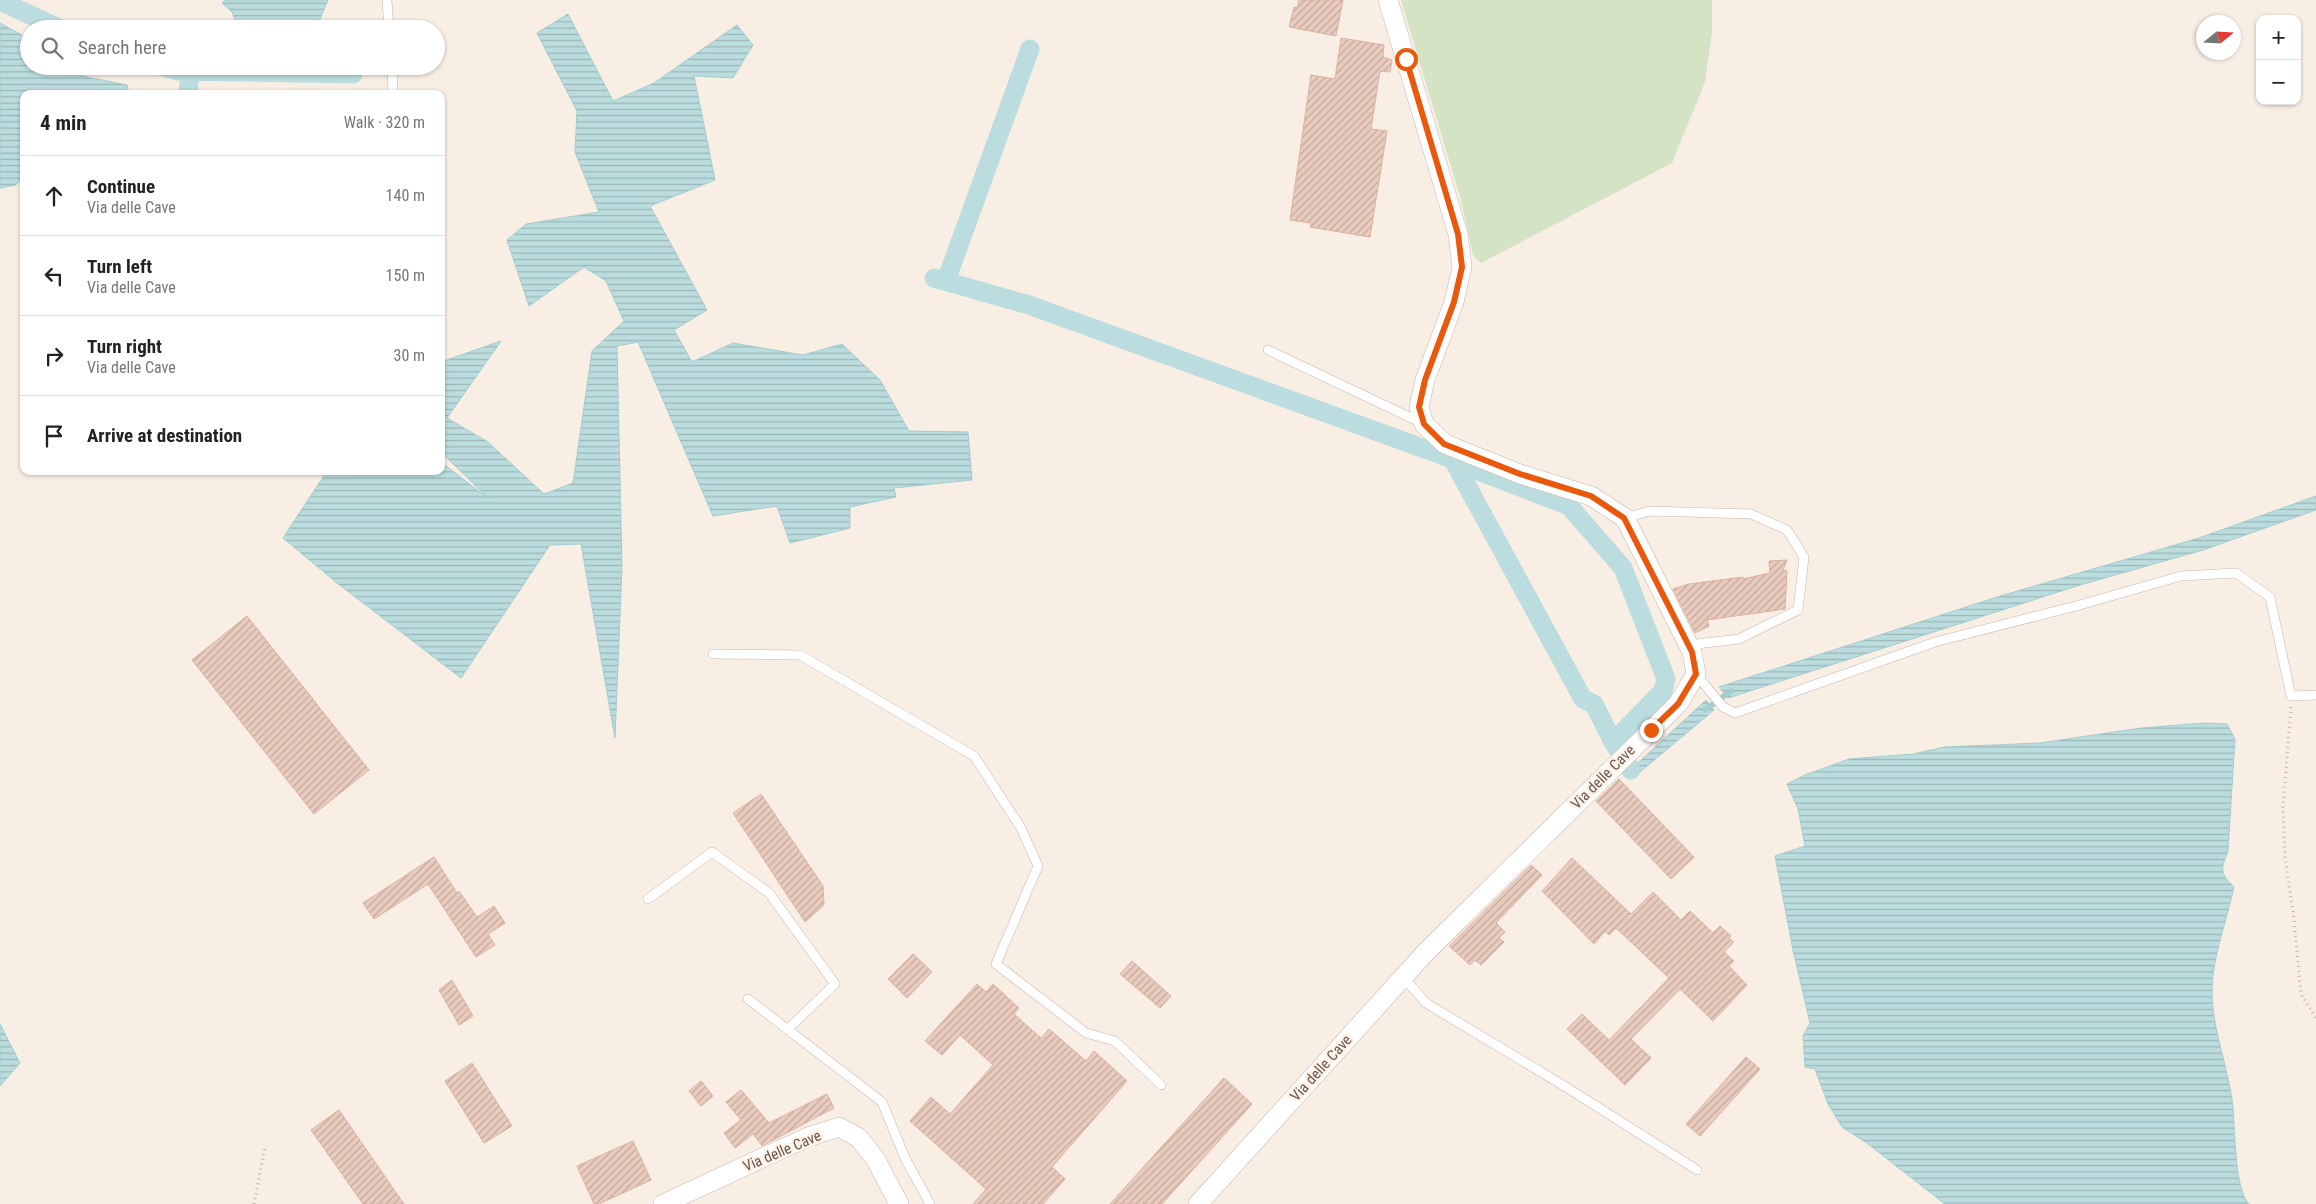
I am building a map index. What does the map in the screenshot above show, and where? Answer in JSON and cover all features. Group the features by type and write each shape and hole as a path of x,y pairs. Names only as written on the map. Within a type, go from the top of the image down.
{"street":[{"path":"1388,0 1458,234 1462,267 1454,302 1425,380 1419,407 1424,424 1444,444 1520,474 1591,496 1624,518 1692,652 1696,674"},
{"name":"Via delle Cave","path":"1198,1204 1403,977 1678,704 1696,674"},
{"name":"Via delle Cave","path":"663,1204 808,1137 839,1128 859,1138 900,1204"}],"lane":[{"path":"387,0 388,20"},
{"path":"393,75 394,90"},
{"path":"1268,350 1424,424"},
{"path":"1624,518 1650,511 1751,514 1786,530 1804,557 1798,610 1739,639 1688,644"},
{"path":"1696,674 1723,707 1735,713 1935,642 2076,606 2181,576 2236,573 2270,597 2291,696 2316,695"},
{"path":"713,654 800,655 974,756 1021,828 1038,866 996,964 1086,1033 1115,1041 1162,1085"},
{"path":"648,899 712,852 769,893 835,984 788,1029"},
{"path":"1403,977 1426,1004 1566,1087 1697,1170"},
{"path":"748,999 882,1102 905,1158 930,1204"}],"path":[{"path":"2291,696 2283,807 2285,857 2294,919 2301,994 2316,1018"},
{"path":"254,1204 264,1147"}],"green space":[{"path":"1401,0 1712,0 1712,32 1705,82 1672,163 1481,263 1473,255 1461,200"}],"water":[{"path":"225,0 328,0 320,20 235,20 232,12 222,3"},
{"path":"568,14 613,101 654,83 737,25 753,45 733,78 694,76 715,180 650,206 707,310 674,330 692,362 733,343 803,355 842,344 880,380 909,431 968,432 972,480 894,488 896,497 850,507 850,528 790,543 777,506 713,516 638,342 617,346 622,566 615,738 581,544 550,545 461,678 337,583 283,538 324,475 445,475 445,465 489,499 445,456 445,361 501,341 447,418 488,442 544,494 573,483 592,351 624,321 606,281 584,267 529,306 507,240 526,224 599,212 575,152 577,111 537,33"},
{"path":"0,23 20,34 20,75 82,75 127,85 128,90 20,90 20,180 16,185 0,188"},
{"path":"2316,496 2316,510 2203,550 2080,585 1728,698 1719,687 1997,597 2199,538"},
{"path":"1706,700 1714,710 1634,777 1631,777 1626,771 1628,767 1639,762"},
{"path":"2205,723 2227,724 2235,739 2228,851 2223,867 2226,878 2234,887 2217,954 2212,992 2215,1023 2232,1100 2240,1184 2249,1204 1945,1204 1868,1144 1842,1127 1828,1104 1815,1069 1805,1067 1803,1036 1810,1023 1793,950 1775,856 1805,846 1798,809 1787,784 1805,775 1849,759 1913,754 1945,747 2040,743 2141,728"},
{"path":"0,1024 20,1063 0,1086"}],"building":[{"path":"1299,0 1343,0 1336,36 1289,27 1294,7 1297,8"},
{"path":"1341,38 1384,45 1383,57 1392,60 1390,72 1380,71 1371,129 1387,131 1370,237 1310,227 1311,223 1290,220 1311,75 1335,79"},
{"path":"1787,560 1783,570 1787,571 1785,609 1707,620 1709,626 1695,633 1673,589 1689,584 1743,577 1743,579 1770,573 1769,561"},
{"path":"247,616 369,770 314,814 192,660"},
{"path":"1619,779 1694,857 1671,879 1596,801"},
{"path":"761,794 823,886 824,905 805,922 733,813"},
{"path":"434,857 457,893 459,891 477,917 494,906 505,923 488,934 495,945 476,957 428,884 374,919 363,903"},
{"path":"1572,858 1631,914 1653,892 1681,920 1690,911 1713,933 1720,926 1731,936 1729,938 1734,942 1724,952 1734,961 1729,966 1747,985 1713,1021 1680,989 1631,1039 1651,1058 1625,1085 1567,1029 1582,1014 1609,1040 1669,978 1616,928 1609,935 1605,931 1594,944 1542,891"},
{"path":"1531,865 1542,875 1496,923 1505,932 1499,938 1504,942 1481,965 1475,960 1470,965 1449,946"},
{"path":"913,954 932,972 907,998 888,979"},
{"path":"1132,961 1171,996 1160,1008 1120,974"},
{"path":"452,980 473,1016 459,1025 439,990"},
{"path":"977,984 986,992 993,984 1019,1008 1014,1014 1041,1038 1049,1029 1086,1061 1094,1051 1127,1081 1052,1167 1065,1179 1043,1204 973,1204 986,1189 910,1121 931,1097 950,1114 993,1065 960,1035 942,1055 925,1041"},
{"path":"1746,1057 1760,1069 1700,1136 1686,1124"},
{"path":"472,1063 512,1126 484,1143 445,1081"},
{"path":"1224,1078 1252,1104 1162,1204 1110,1204"},
{"path":"701,1081 713,1096 701,1106 689,1091"},
{"path":"741,1090 769,1123 827,1094 834,1108 762,1146 753,1134 735,1148 724,1133 741,1120 726,1102"},
{"path":"339,1110 404,1204 363,1204 311,1130"},
{"path":"633,1141 651,1180 599,1204 594,1204 577,1166"}],"waterway":[{"path":"0,1 41,20"},
{"path":"946,281 1030,49"},
{"path":"188,90 190,75"},
{"path":"934,278 1029,305 1447,457 1569,506 1623,568 1666,679 1663,691 1613,742 1631,770"},
{"path":"1453,460 1583,699 1594,704 1613,742"},
{"path":"1705,710 1731,691"}],"route":[{"path":"1406,59 1458,234 1462,267 1454,302 1425,380 1419,407 1424,424 1444,444 1520,474 1591,496 1624,518 1692,652 1696,674 1678,704 1651,730"}]}
